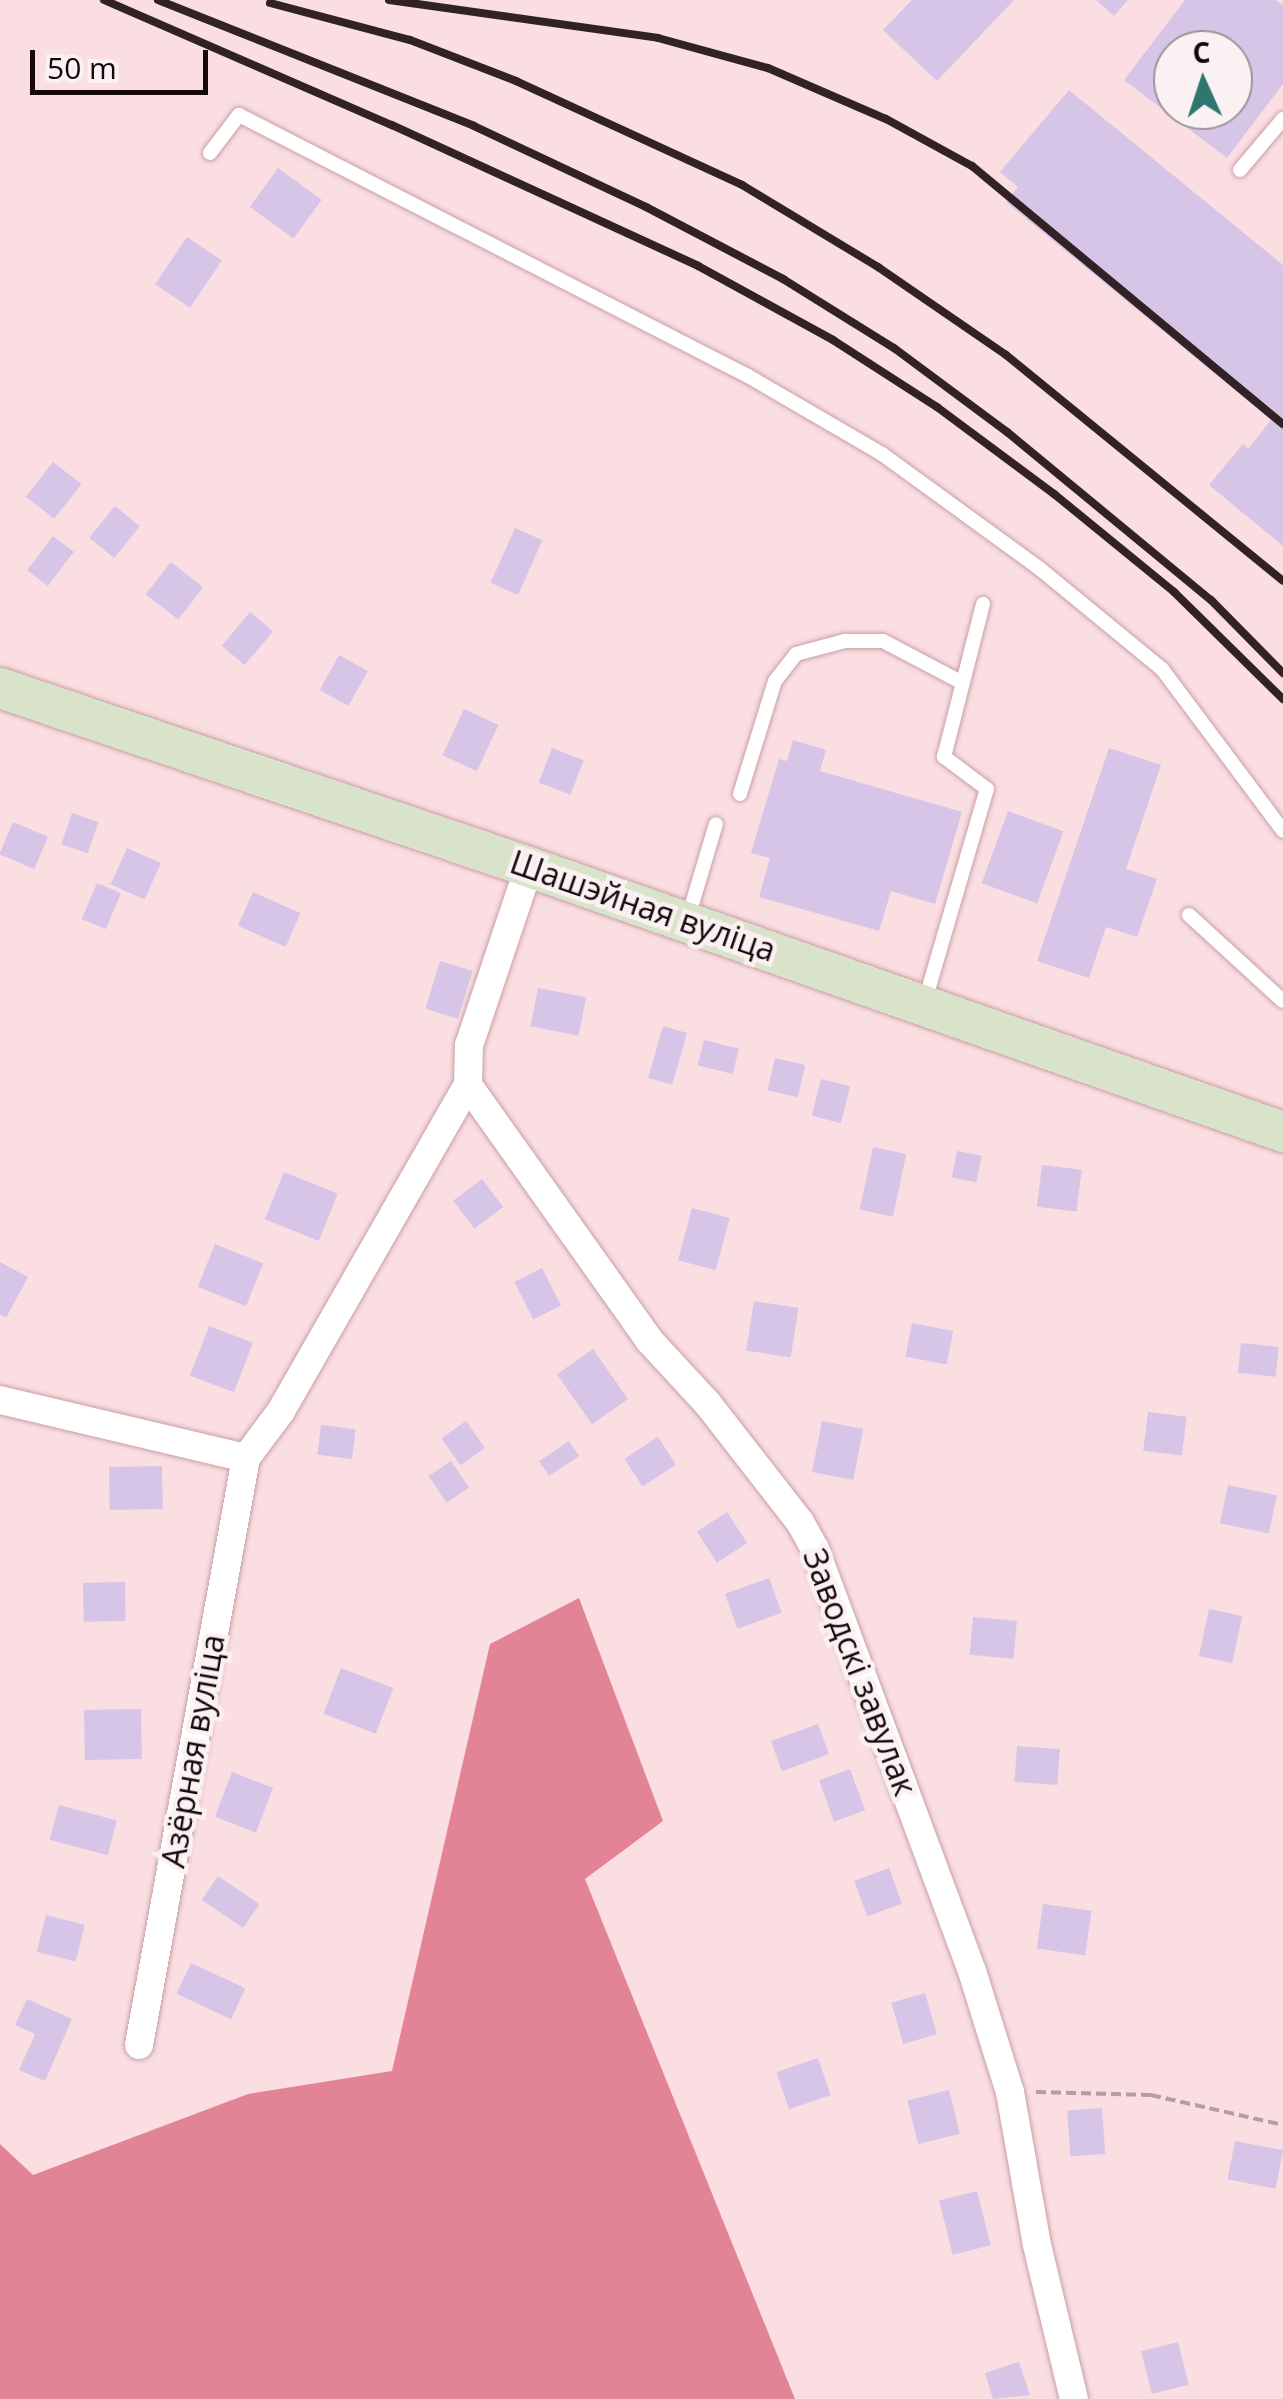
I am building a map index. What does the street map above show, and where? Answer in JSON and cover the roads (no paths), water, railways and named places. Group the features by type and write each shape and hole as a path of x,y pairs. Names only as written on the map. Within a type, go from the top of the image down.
{"main road":[{"name":"Шашэйная вуліца","path":"0,688 530,866 1283,1132"}],"street":[{"path":"468,1085 469,1045 530,866"},
{"name":"Азёрная вуліца","path":"139,2045 246,1458 282,1410 468,1085"},
{"name":"Заводскі завулак","path":"468,1085 649,1340 708,1404 800,1522 815,1550 972,1971 1010,2092 1037,2245 1074,2399"},
{"path":"0,1400 246,1458"}],"lane":[{"path":"210,153 239,115 748,376 882,454 1039,568 1162,669 1283,832"},
{"path":"1240,170 1283,119"},
{"path":"924,1005 987,790 944,757 983,604"},
{"path":"740,794 775,681 796,654 845,641 882,641 963,683"},
{"path":"687,922 716,824"},
{"path":"1189,915 1283,1001"}],"railway":[{"path":"104,0 392,125 698,266 833,340 937,407 1054,494 1174,592 1283,699"},
{"path":"158,0 474,126 646,207 783,279 894,348 1007,432 1211,600 1283,673"},
{"path":"389,0 658,38 768,68 886,119 972,166 1283,424"},
{"path":"270,3 410,40 516,81 742,185 878,267 1006,355 1283,581"}]}
